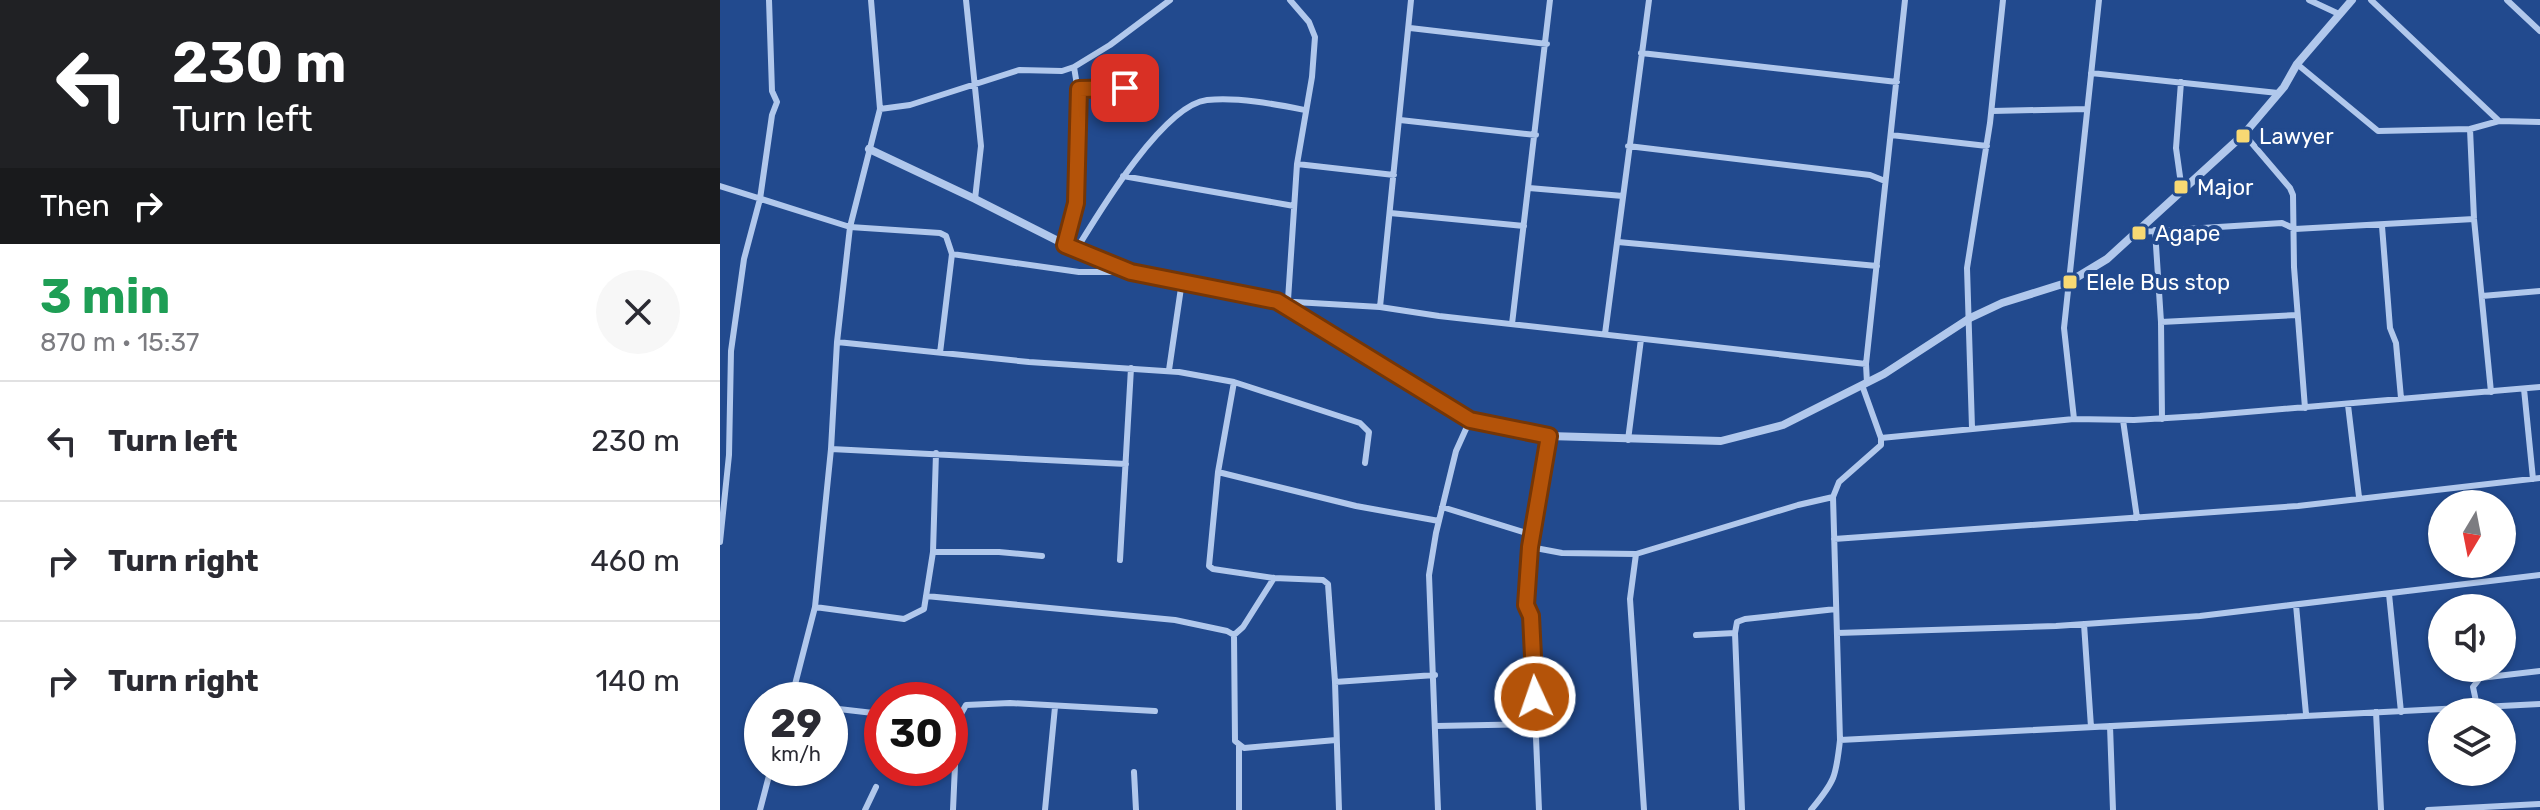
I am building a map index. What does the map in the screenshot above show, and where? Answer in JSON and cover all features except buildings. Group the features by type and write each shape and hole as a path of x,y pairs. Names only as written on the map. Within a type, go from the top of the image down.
{"street":[{"path":"720,542 729,455 731,351 744,259 760,199 772,115 777,102 772,91 769,0"},
{"path":"796,682 815,607 850,227 880,109 871,0"},
{"path":"966,0 981,146 975,199"},
{"path":"880,109 910,105 1019,70 1062,71 1074,67 1110,45 1170,0"},
{"path":"1288,300 1297,164 1312,77 1315,37 1309,22 1290,0"},
{"path":"1380,307 1411,0"},
{"path":"1512,324 1550,0"},
{"path":"1605,334 1649,0"},
{"path":"1811,810 1832,786 1837,774 1840,740 1833,497 1839,482 1881,445 1864,384 1905,0"},
{"path":"1972,428 1967,268 1992,111 2003,0"},
{"path":"2074,419 2064,328 2099,0"},
{"path":"2309,0 2339,14"},
{"path":"1277,301 1470,420 1549,436 1692,442 1736,438 1783,425 1897,367 1970,318 2002,303 2069,282 2107,259 2244,134 2297,64 2352,0"},
{"path":"2371,0 2499,121"},
{"path":"2507,0 2540,31"},
{"path":"1410,28 1547,44"},
{"path":"1641,53 1897,82"},
{"path":"2297,64 2378,131 2470,129 2499,121 2540,122"},
{"path":"1065,245 1076,203 1079,89 1074,67"},
{"path":"2091,73 2278,93"},
{"path":"2181,82 2176,148 2182,191"},
{"path":"1079,89 1125,88"},
{"path":"1076,250 1112,190 1147,146 1196,104 1206,100 1264,102 1305,110"},
{"path":"1992,111 2087,109"},
{"path":"1400,120 1536,135"},
{"path":"2470,129 2474,219 2491,392"},
{"path":"2244,134 2290,188 2305,408"},
{"path":"1891,135 1987,146"},
{"path":"1628,146 1870,175 1885,181"},
{"path":"869,149 1065,245 1131,272"},
{"path":"1297,164 1394,175"},
{"path":"1870,175 1887,168"},
{"path":"1123,176 1294,206"},
{"path":"720,186 850,227 940,233 946,236 952,254 940,353"},
{"path":"1529,188 1623,196"},
{"path":"1390,213 1524,226"},
{"path":"2139,232 2282,223 2295,229 2474,219"},
{"path":"2382,226 2390,328 2396,343 2401,398"},
{"path":"2155,230 2161,322 2162,419"},
{"path":"1618,242 1877,266"},
{"path":"952,254 1079,272 1131,272 1277,301 1380,307 1866,364"},
{"path":"1169,370 1182,281"},
{"path":"2482,296 2540,291"},
{"path":"2161,322 2297,315"},
{"path":"1628,440 1641,339"},
{"path":"837,342 1029,362 1169,370 1234,382 1360,423 1369,432 1365,463"},
{"path":"1120,560 1131,368"},
{"path":"1234,382 1218,472 1209,566 1274,578 1323,580 1328,584 1339,810"},
{"path":"1881,438 2074,419 2162,419 2540,387"},
{"path":"1834,539 2298,506 2536,479 2524,389"},
{"path":"2348,405 2359,497"},
{"path":"1438,810 1429,575 1456,451 1470,420"},
{"path":"2123,420 2137,518"},
{"path":"1539,810 1531,616 1526,605 1530,547 1549,436"},
{"path":"831,449 1126,464"},
{"path":"815,607 904,619 924,609 933,552 936,453"},
{"path":"1218,472 1356,506 1439,521"},
{"path":"1530,547 1562,553 1636,554 1833,497"},
{"path":"1442,507 1533,535"},
{"path":"933,552 999,552 1042,556"},
{"path":"1636,554 1630,599 1644,810"},
{"path":"1837,633 2084,624 2200,616 2540,575"},
{"path":"1274,578 1243,627 1234,635 1235,741 1244,748 1336,740"},
{"path":"2389,594 2401,712"},
{"path":"926,596 1175,620 1234,635"},
{"path":"2296,605 2306,714"},
{"path":"1742,810 1735,633 1740,620 1836,609"},
{"path":"2084,624 2091,727"},
{"path":"1696,635 1735,633"},
{"path":"2475,698 2473,687 2480,678 2540,671"},
{"path":"1335,682 1435,675"},
{"path":"968,705 971,703 1155,711"},
{"path":"2516,705 2540,704"},
{"path":"1045,810 1055,707"},
{"path":"1840,740 2428,710"},
{"path":"2376,712 2381,810"},
{"path":"1436,726 1537,724"},
{"path":"2110,726 2113,810"},
{"path":"1239,745 1239,810"},
{"path":"1134,772 1136,810"},
{"path":"760,810 766,786"},
{"path":"953,786 953,810"},
{"path":"865,810 876,787"},
{"path":"2428,810 2539,804"}],"place":[{"name":"Lawyer","path":"2243,136"},
{"name":"Major","path":"2181,187"},
{"name":"Agape","path":"2139,233"},
{"name":"Elele Bus stop","path":"2070,282"}],"route":[{"path":"1125,88 1079,89 1076,203 1065,245 1131,272 1277,301 1470,420 1549,436 1530,547 1526,605 1531,616 1535,697"}]}
